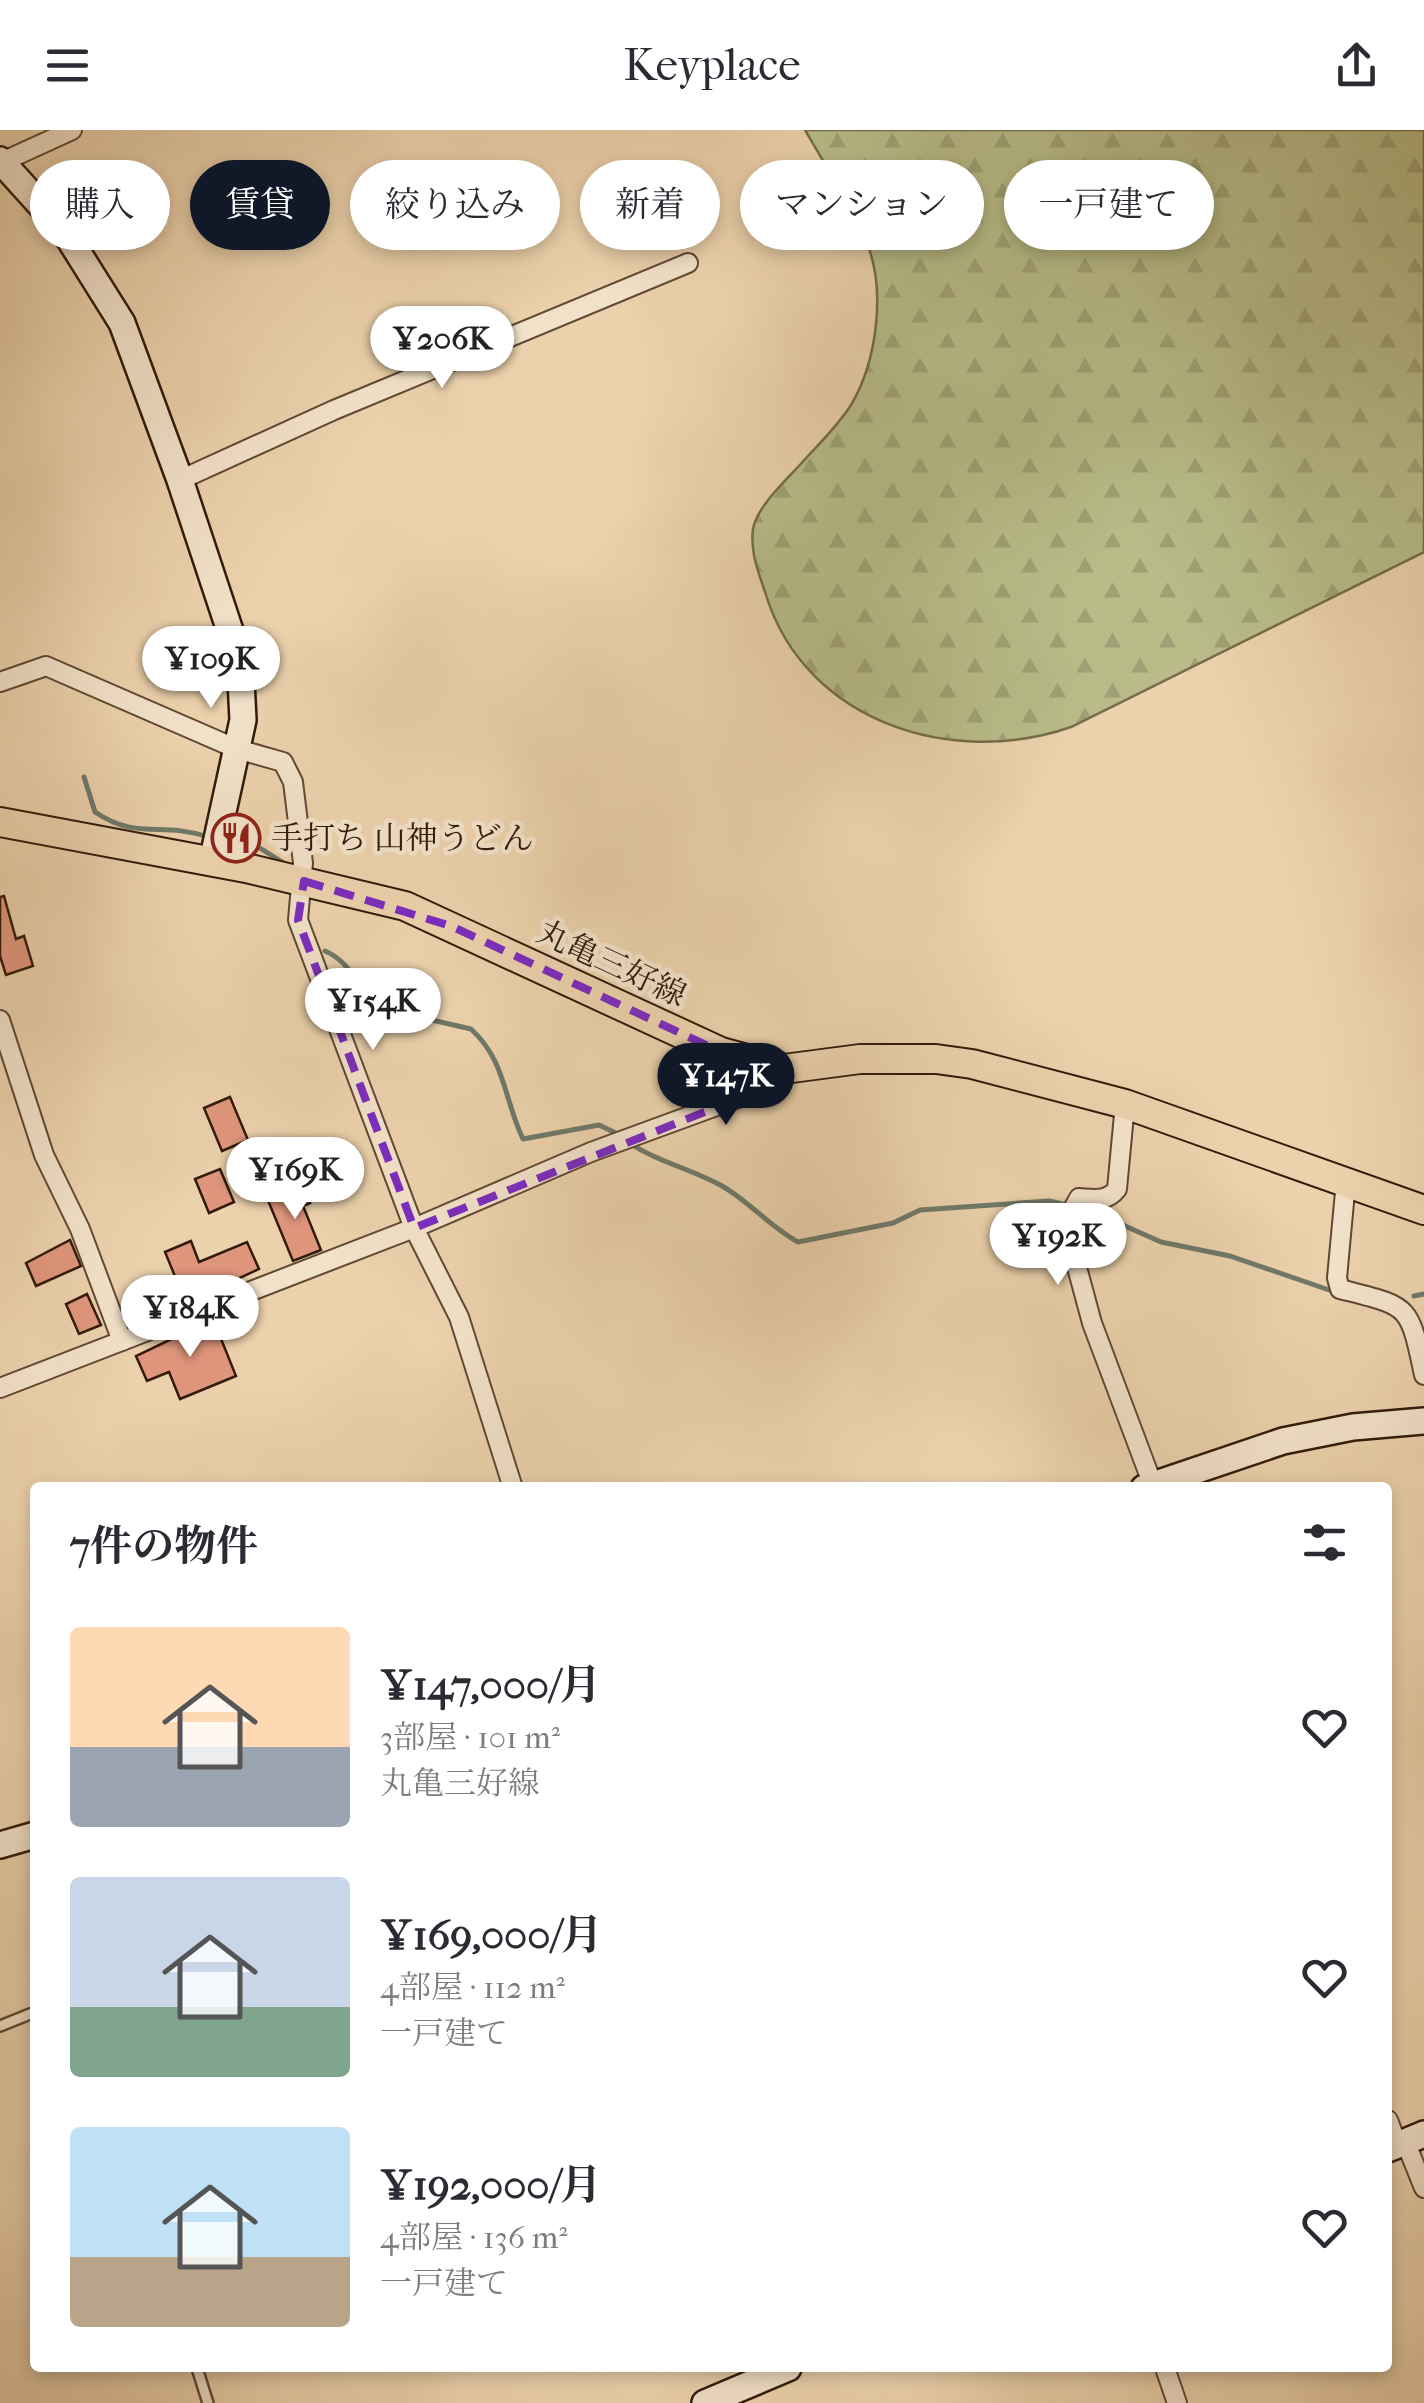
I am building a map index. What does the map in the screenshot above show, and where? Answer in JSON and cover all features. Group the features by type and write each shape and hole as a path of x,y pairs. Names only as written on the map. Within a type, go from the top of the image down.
{"main road":[{"name":"丸亀三好線","path":"0,822 215,846 304,881 405,906 721,1052 784,1069 860,1059 936,1058 1125,1104 1424,1210"}],"street":[{"path":"72,130 1,161 66,232 122,323 180,480 240,661 243,720 215,846"},
{"path":"180,480 334,410 688,263"},
{"path":"0,682 46,666 237,748 283,762 288,772 304,881 298,920 414,1228 458,1317 511,1482"},
{"path":"0,1020 44,1155 80,1229 122,1341"},
{"path":"0,1388 414,1228 613,1144 752,1094 784,1069"},
{"path":"1125,1104 1117,1189 1111,1197 1079,1198 1065,1223 1092,1323 1148,1482"},
{"path":"1346,1180 1336,1278 1340,1289 1398,1304 1413,1321 1424,1375"},
{"path":"1164,1482 1283,1441 1353,1427 1424,1422"},
{"path":"0,1845 30,1836"},
{"path":"1400,2138 1424,2188"},
{"path":"705,2403 779,2372"},
{"path":"1165,2372 1177,2403"}],"lane":[{"path":"0,2026 30,2014"},
{"path":"198,2372 208,2403"}],"highlighted area":[{"path":"304,881 451,926 721,1052 784,1069 752,1093 414,1228 298,920"}],"green space":[{"path":"805,130 1424,130 1424,552 1071,727 1026,738 979,742 933,737 889,724 849,704 814,675 786,639 756,563 753,529 761,510 836,426 860,387 876,326 876,282 869,250 984,250 984,160 823,160"}],"building":[{"path":"4,896 16,939 24,936 33,966 6,975 0,956 0,897"},
{"path":"230,1097 248,1140 222,1151 204,1108"},
{"path":"220,1169 234,1202 209,1213 195,1179"},
{"path":"302,1183 310,1203 303,1206 321,1250 293,1261 267,1198"},
{"path":"70,1240 81,1266 36,1286 26,1263"},
{"path":"191,1241 199,1262 247,1242 259,1269 186,1303 165,1252"},
{"path":"87,1294 101,1325 79,1334 66,1304"},
{"path":"213,1319 236,1376 180,1399 169,1372 147,1381 136,1356"}],"waterway":[{"path":"84,777 95,812 110,821 208,837"},
{"path":"224,839 255,845 287,865"},
{"path":"325,951 343,963 384,1009 471,1029 483,1041 498,1068 523,1139 599,1125 620,1135"},
{"path":"628,1142 722,1186 798,1242 893,1223 920,1210 1049,1201 1089,1210 1161,1242 1230,1256 1332,1291"},
{"path":"1414,1296 1424,1294"}],"place":[{"name":"手打ち 山神うどん","path":"236,838"}]}
